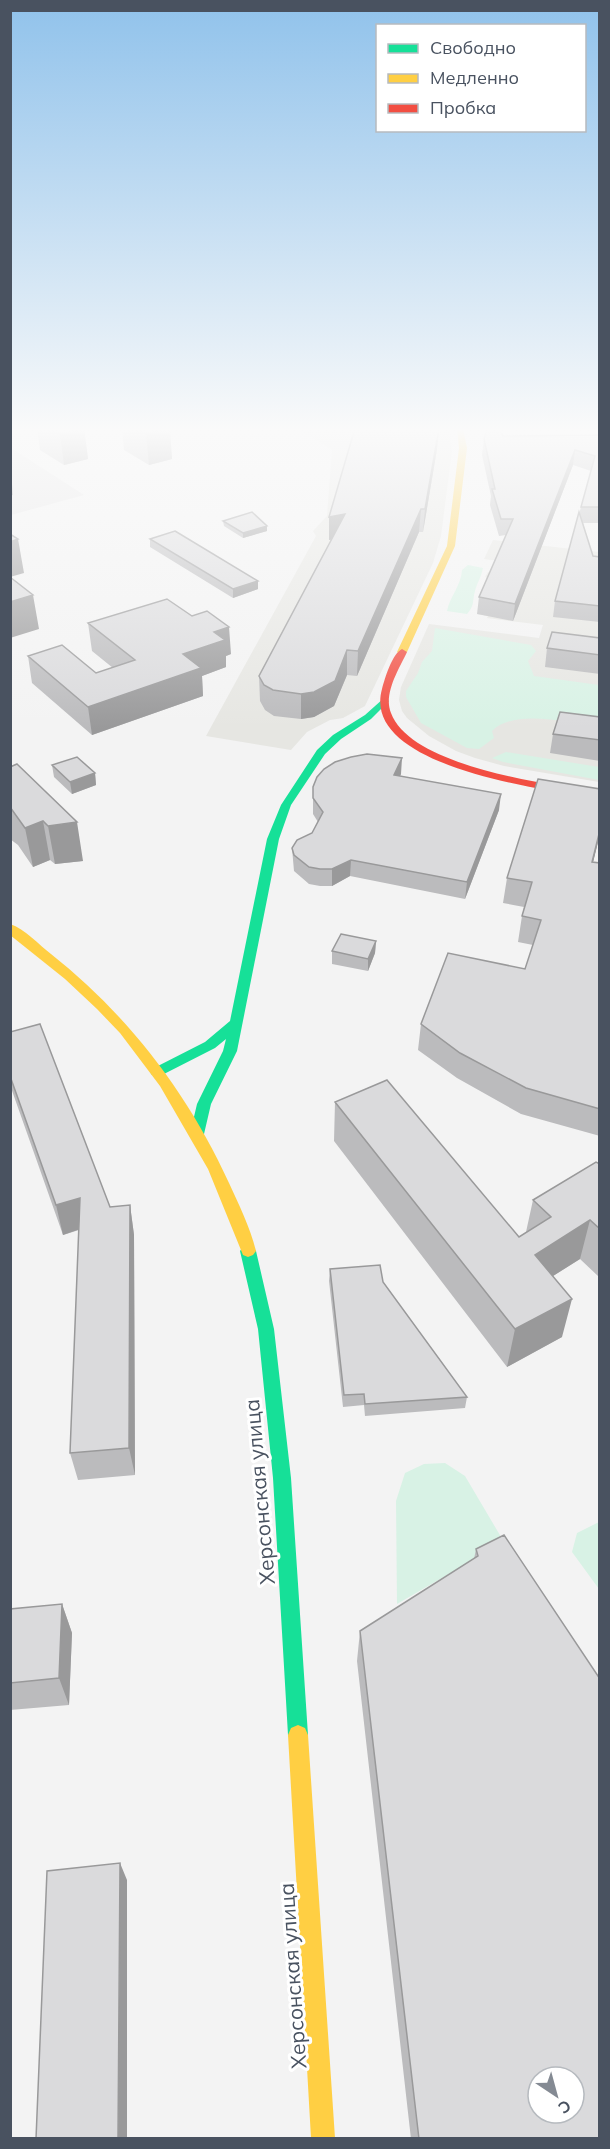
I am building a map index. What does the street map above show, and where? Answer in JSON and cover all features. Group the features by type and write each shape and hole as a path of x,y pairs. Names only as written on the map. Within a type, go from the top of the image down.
{"street":[{"path":"453,528 451,546 389,681 384,701 387,718 410,740 441,759 479,773 600,796"},
{"path":"198,1134 204,1104 230,1051 273,839 286,805 321,752 337,737 368,717 384,701"},
{"path":"354,727 372,724 396,729"},
{"name":"Херсонская улица","path":"10,928 78,983 111,1016 157,1072 198,1134 215,1167 245,1238 266,1329 282,1478 323,2139"},
{"path":"157,1072 193,1056 224,1037 237,1022"}],"shaded area":[{"path":"316,528 442,528 433,563 365,706 343,718 330,720 307,732 291,750 206,736 316,536 313,531"},
{"path":"493,540 599,552 599,782 504,766 475,758 456,751 429,736 402,711 399,700 401,687 429,624 539,638 543,625 487,618 488,616 477,614 492,579 485,577 488,572 495,572 499,561 484,559"}],"green space":[{"path":"468,565 483,568 471,608 467,614 447,611 460,581 462,570"},
{"path":"435,628 531,645 536,651 528,661 534,676 599,685 599,727 558,720 514,720 492,731 494,738 479,749 467,748 421,723 406,697 406,691 418,673 422,662 432,651"},
{"path":"506,752 599,767 599,780 492,758"},
{"path":"445,1463 465,1476 504,1542 397,1604 396,1501 405,1473 424,1464"},
{"path":"599,1522 599,1589 572,1552 577,1533"}],"building":[{"path":"235,528 259,528 243,533"},
{"path":"337,528 412,528 358,651 347,650 335,681 314,692 301,694 273,690 264,685 259,676"},
{"path":"509,528 544,528 515,604 479,597"},
{"path":"575,528 584,528 593,556 600,557 600,606 555,601"},
{"path":"175,531 258,581 233,589 150,539"},
{"path":"10,534 18,539 10,542"},
{"path":"10,577 33,595 10,602"},
{"path":"167,599 192,616 207,611 229,627 214,632 225,640 183,654 201,668 88,707 28,656 62,645 96,673 135,660 88,623"},
{"path":"552,632 600,638 600,655 547,648"},
{"path":"560,712 600,717 600,740 553,734"},
{"path":"367,754 402,758 394,775 501,794 467,882 351,860 332,869 320,869 309,867 294,855 292,848 297,840 312,833 323,812 313,798 313,787 317,777 335,762"},
{"path":"77,757 95,773 70,782 52,765"},
{"path":"17,764 77,822 48,826 43,821 25,828 10,807 10,767"},
{"path":"538,779 600,789 600,830 592,862 600,863 600,1109 526,1088 460,1053 421,1024 448,953 525,969 541,920 522,916 532,882 507,878"},
{"path":"341,934 376,941 368,959 332,951"},
{"path":"40,1024 110,1207 130,1205 129,1448 70,1453 80,1198 56,1205 10,1076 10,1032"},
{"path":"387,1080 519,1237 551,1217 533,1200 596,1162 600,1164 600,1229 590,1220 535,1255 572,1299 515,1329 335,1102"},
{"path":"380,1265 383,1282 467,1397 365,1404 364,1394 344,1395 330,1269"},
{"path":"504,1535 600,1679 600,2139 419,2139 360,1631 478,1556 476,1549"},
{"path":"62,1604 59,1678 10,1683 10,1609"},
{"path":"120,1863 118,2139 36,2139 47,1871"}],"traffic: fast":[{"path":"197,1134 204,1104 230,1051 273,839 286,805 321,752 337,737 368,717 384,701"},
{"path":"157,1072 210,1045 237,1022"},
{"path":"248,1251 266,1329 282,1478 298,1735"}],"traffic: slow":[{"path":"402,652 451,546 453,528"},
{"path":"10,928 78,983 102,1006 124,1030 165,1083 215,1169 242,1231 248,1251"},
{"path":"298,1735 323,2138"}],"traffic: jam":[{"path":"402,652 385,696 385,712 396,731 417,747 446,761 480,772 600,796"}]}
